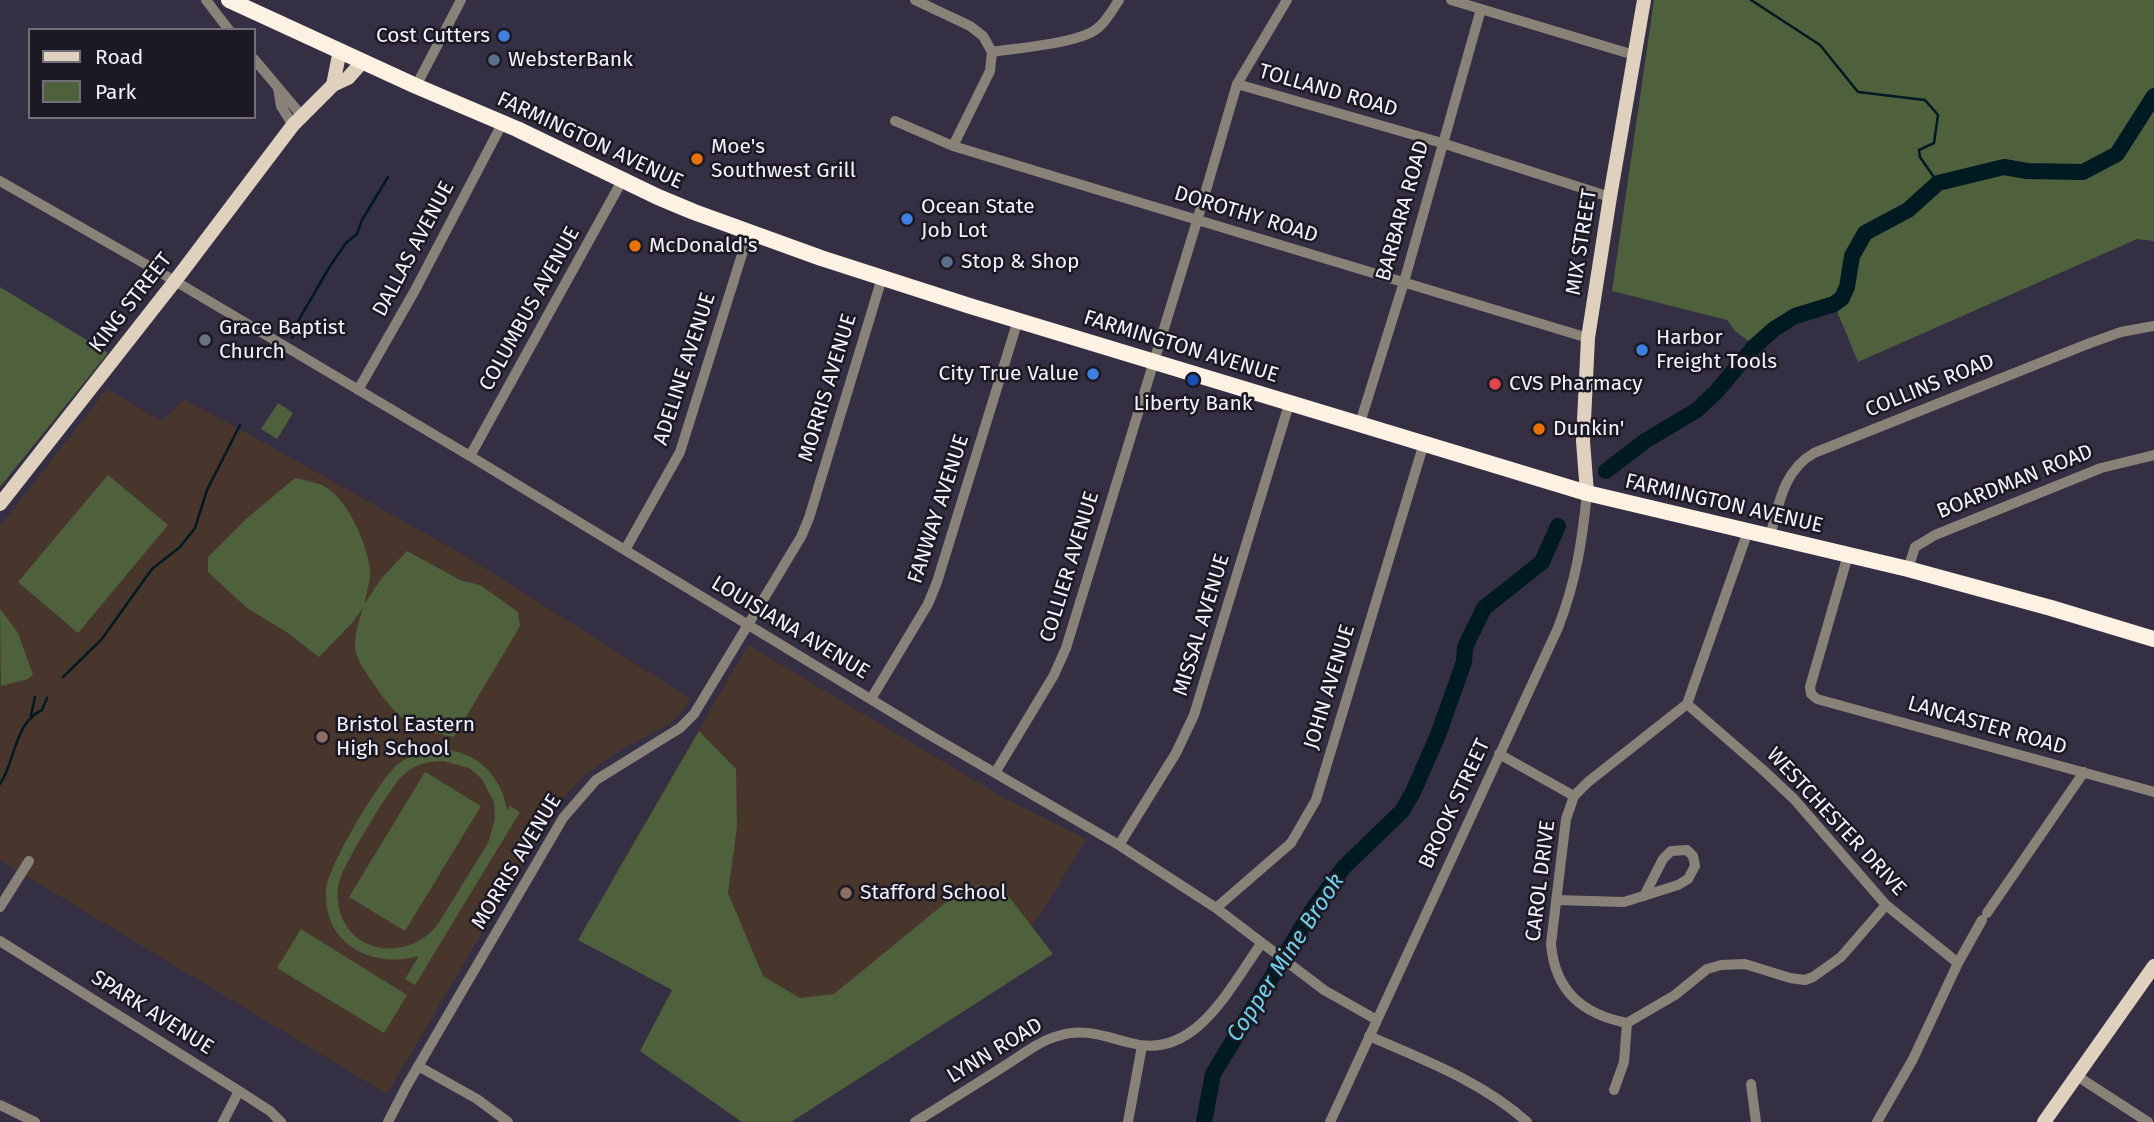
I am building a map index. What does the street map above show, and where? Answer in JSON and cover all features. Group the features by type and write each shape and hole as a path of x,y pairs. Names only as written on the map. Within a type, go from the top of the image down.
{"highway":[{"name":"FARMINGTON AVENUE","path":"229,0 694,212 882,278 1587,493 1908,569 2154,639"}],"main road":[{"name":"MIX STREET","path":"1587,493 1583,441 1588,338 1644,0"},
{"path":"333,86 340,50"},
{"name":"KING STREET","path":"0,504 297,121 333,86 348,78 363,61"},
{"path":"2044,1122 2154,966"}],"street":[{"path":"206,0 227,27"},
{"path":"416,86 461,0"},
{"path":"915,0 928,3 978,31 992,52 990,71 953,146"},
{"path":"992,52 1091,33 1119,0"},
{"name":"COLLIER AVENUE","path":"995,773 1054,676 1066,648 1237,84 1287,0"},
{"path":"1451,0 1634,55"},
{"name":"BARBARA ROAD","path":"1360,423 1404,282 1481,9"},
{"path":"256,61 278,88 297,121"},
{"name":"TOLLAND ROAD","path":"1237,84 1610,197"},
{"name":"DOROTHY ROAD","path":"895,121 953,146 1588,338"},
{"name":"DALLAS AVENUE","path":"358,390 414,292 502,124"},
{"name":"COLUMBUS AVENUE","path":"470,456 623,179"},
{"name":"LOUISIANA AVENUE","path":"0,181 470,456 870,699 1119,845 1216,908 1324,990 1377,1020"},
{"name":"ADELINE AVENUE","path":"625,550 680,452 749,232"},
{"name":"MORRIS AVENUE","path":"388,1122 563,818 596,780 680,728 694,714 800,537 809,518 882,278"},
{"name":"FANWAY AVENUE","path":"870,699 928,604 937,582 1018,320"},
{"name":"COLLINS ROAD","path":"1770,536 1788,477 1799,463 1814,453 2090,343 2121,332 2154,326"},
{"name":"MISSAL AVENUE","path":"1119,845 1176,754 1194,715 1290,401"},
{"name":"JOHN AVENUE","path":"1216,908 1291,843 1316,800 1424,443"},
{"name":"BOARDMAN ROAD","path":"1908,569 1916,547 1934,535 2101,468 2154,455"},
{"name":"BROOK STREET","path":"1330,1122 1558,628 1572,591 1580,553 1587,493"},
{"path":"1687,704 1748,531"},
{"name":"LANCASTER ROAD","path":"1848,555 1810,687 1811,694 1817,699 2154,792"},
{"name":"CAROL DRIVE","path":"1627,1023 1607,1019 1588,1009 1559,981 1552,963 1551,944 1566,818 1574,796 1605,767 1687,704"},
{"name":"WESTCHESTER DRIVE","path":"1687,704 1794,799 1886,905 1958,963"},
{"path":"1499,754 1574,796"},
{"path":"1877,1122 1913,1059 1958,963 1984,917 2084,772"},
{"path":"1556,900 1624,902 1678,885 1688,879 1695,866 1693,856 1687,850 1671,851 1663,859 1644,895"},
{"path":"0,907 29,860"},
{"path":"1614,1090 1624,1062 1627,1023 1675,995 1707,969 1721,965 1745,964 1805,980 1841,957 1886,905"},
{"name":"SPARK AVENUE","path":"0,941 239,1091 270,1111 281,1122"},
{"name":"LYNN ROAD","path":"915,1122 1031,1049 1057,1036 1090,1032 1142,1046 1166,1044 1193,1032 1217,1005 1261,944"},
{"path":"1369,1036 1475,1084 1510,1106 1527,1122"},
{"path":"1128,1122 1142,1046"},
{"path":"418,1066 477,1099 508,1122"},
{"path":"2077,1076 2148,1122"},
{"path":"1751,1084 1756,1122"},
{"path":"223,1122 239,1091"},
{"path":"0,1105 35,1122"}],"shaded area":[{"name":"Bristol Eastern High School","path":"107,389 161,421 184,400 238,428 467,557 691,699 668,725 620,750 584,776 559,802 387,1094 0,860 0,526"},
{"name":"Stafford School","path":"748,645 1004,798 1086,839 1045,907 994,977 640,1051 704,929 612,879"}],"green space":[{"path":"1654,0 2154,0 2154,241 2137,239 1858,362 1834,304 1791,319 1755,346 1735,331 1727,320 1612,291"},
{"path":"0,287 108,353 0,487"},
{"path":"278,403 293,413 277,439 261,429"},
{"path":"108,475 168,525 78,633 18,582"},
{"path":"295,478 322,485 331,491 354,522 365,547 370,570 365,603 381,579 407,551 460,580 480,585 518,612 520,626 454,737 425,730 405,720 380,693 363,668 355,650 356,631 363,608 319,657 288,633 247,608 208,572 208,557 246,519"},
{"path":"0,609 18,633 33,675 28,679 1,686"},
{"path":"699,731 736,769 737,827 728,893 763,976 800,998 834,994 955,895 978,885 1006,893 1053,954 791,1122 742,1122 640,1051 672,990 578,940"},
{"path":"438,749 451,750 475,759 499,785 507,810 510,806 520,812 415,985 405,979 419,956 384,959 354,948 342,938 333,925 327,909 326,890 335,862 367,805 390,773 407,758","holes":["444,761 469,768 482,779 494,802 495,819 488,843 438,924 425,937 410,945 394,948 364,942 352,933 343,919 338,891 346,865 371,822 398,781 413,768 428,762"]},
{"path":"425,772 481,806 405,931 349,897"},
{"path":"301,929 407,995 384,1033 277,968"}],"waterway":[{"path":"1751,0 1820,45 1858,92 1925,100 1938,115 1934,143 1919,150 1920,157 1938,183"},
{"name":"Copper Mine Brook","path":"1606,471 1645,441 1697,410 1774,329 1795,316 1834,304 1842,298 1847,287 1852,256 1865,233 1908,210 1938,183 2004,167 2027,171 2083,172 2117,154 2154,96"},
{"path":"292,338 297,323 330,266 346,243 357,234 362,220 388,177"},
{"path":"63,677 101,640 152,569 180,547 195,528 207,490 240,425"},
{"name":"Copper Mine Brook","path":"1204,1122 1213,1074 1313,909 1344,867 1402,811 1413,792 1438,735 1464,662 1465,647 1484,608 1542,562 1558,526"},
{"path":"31,715 35,697"},
{"path":"0,784 21,733 33,716 42,710 47,698"}],"place":[{"name":"Cost Cutters","path":"504,36"},
{"name":"WebsterBank","path":"494,60"},
{"name":"Moe's Southwest Grill","path":"697,159"},
{"name":"Ocean State Job Lot","path":"907,219"},
{"name":"McDonald's","path":"635,246"},
{"name":"Stop & Shop","path":"947,262"},
{"name":"Grace Baptist Church","path":"205,340"},
{"name":"Harbor Freight Tools","path":"1642,350"},
{"name":"City True Value","path":"1093,374"},
{"name":"Liberty Bank","path":"1193,380"},
{"name":"CVS Pharmacy","path":"1495,384"},
{"name":"Dunkin'","path":"1539,429"},
{"name":"Bristol Eastern High School","path":"322,737"},
{"name":"Stafford School","path":"846,893"}]}
